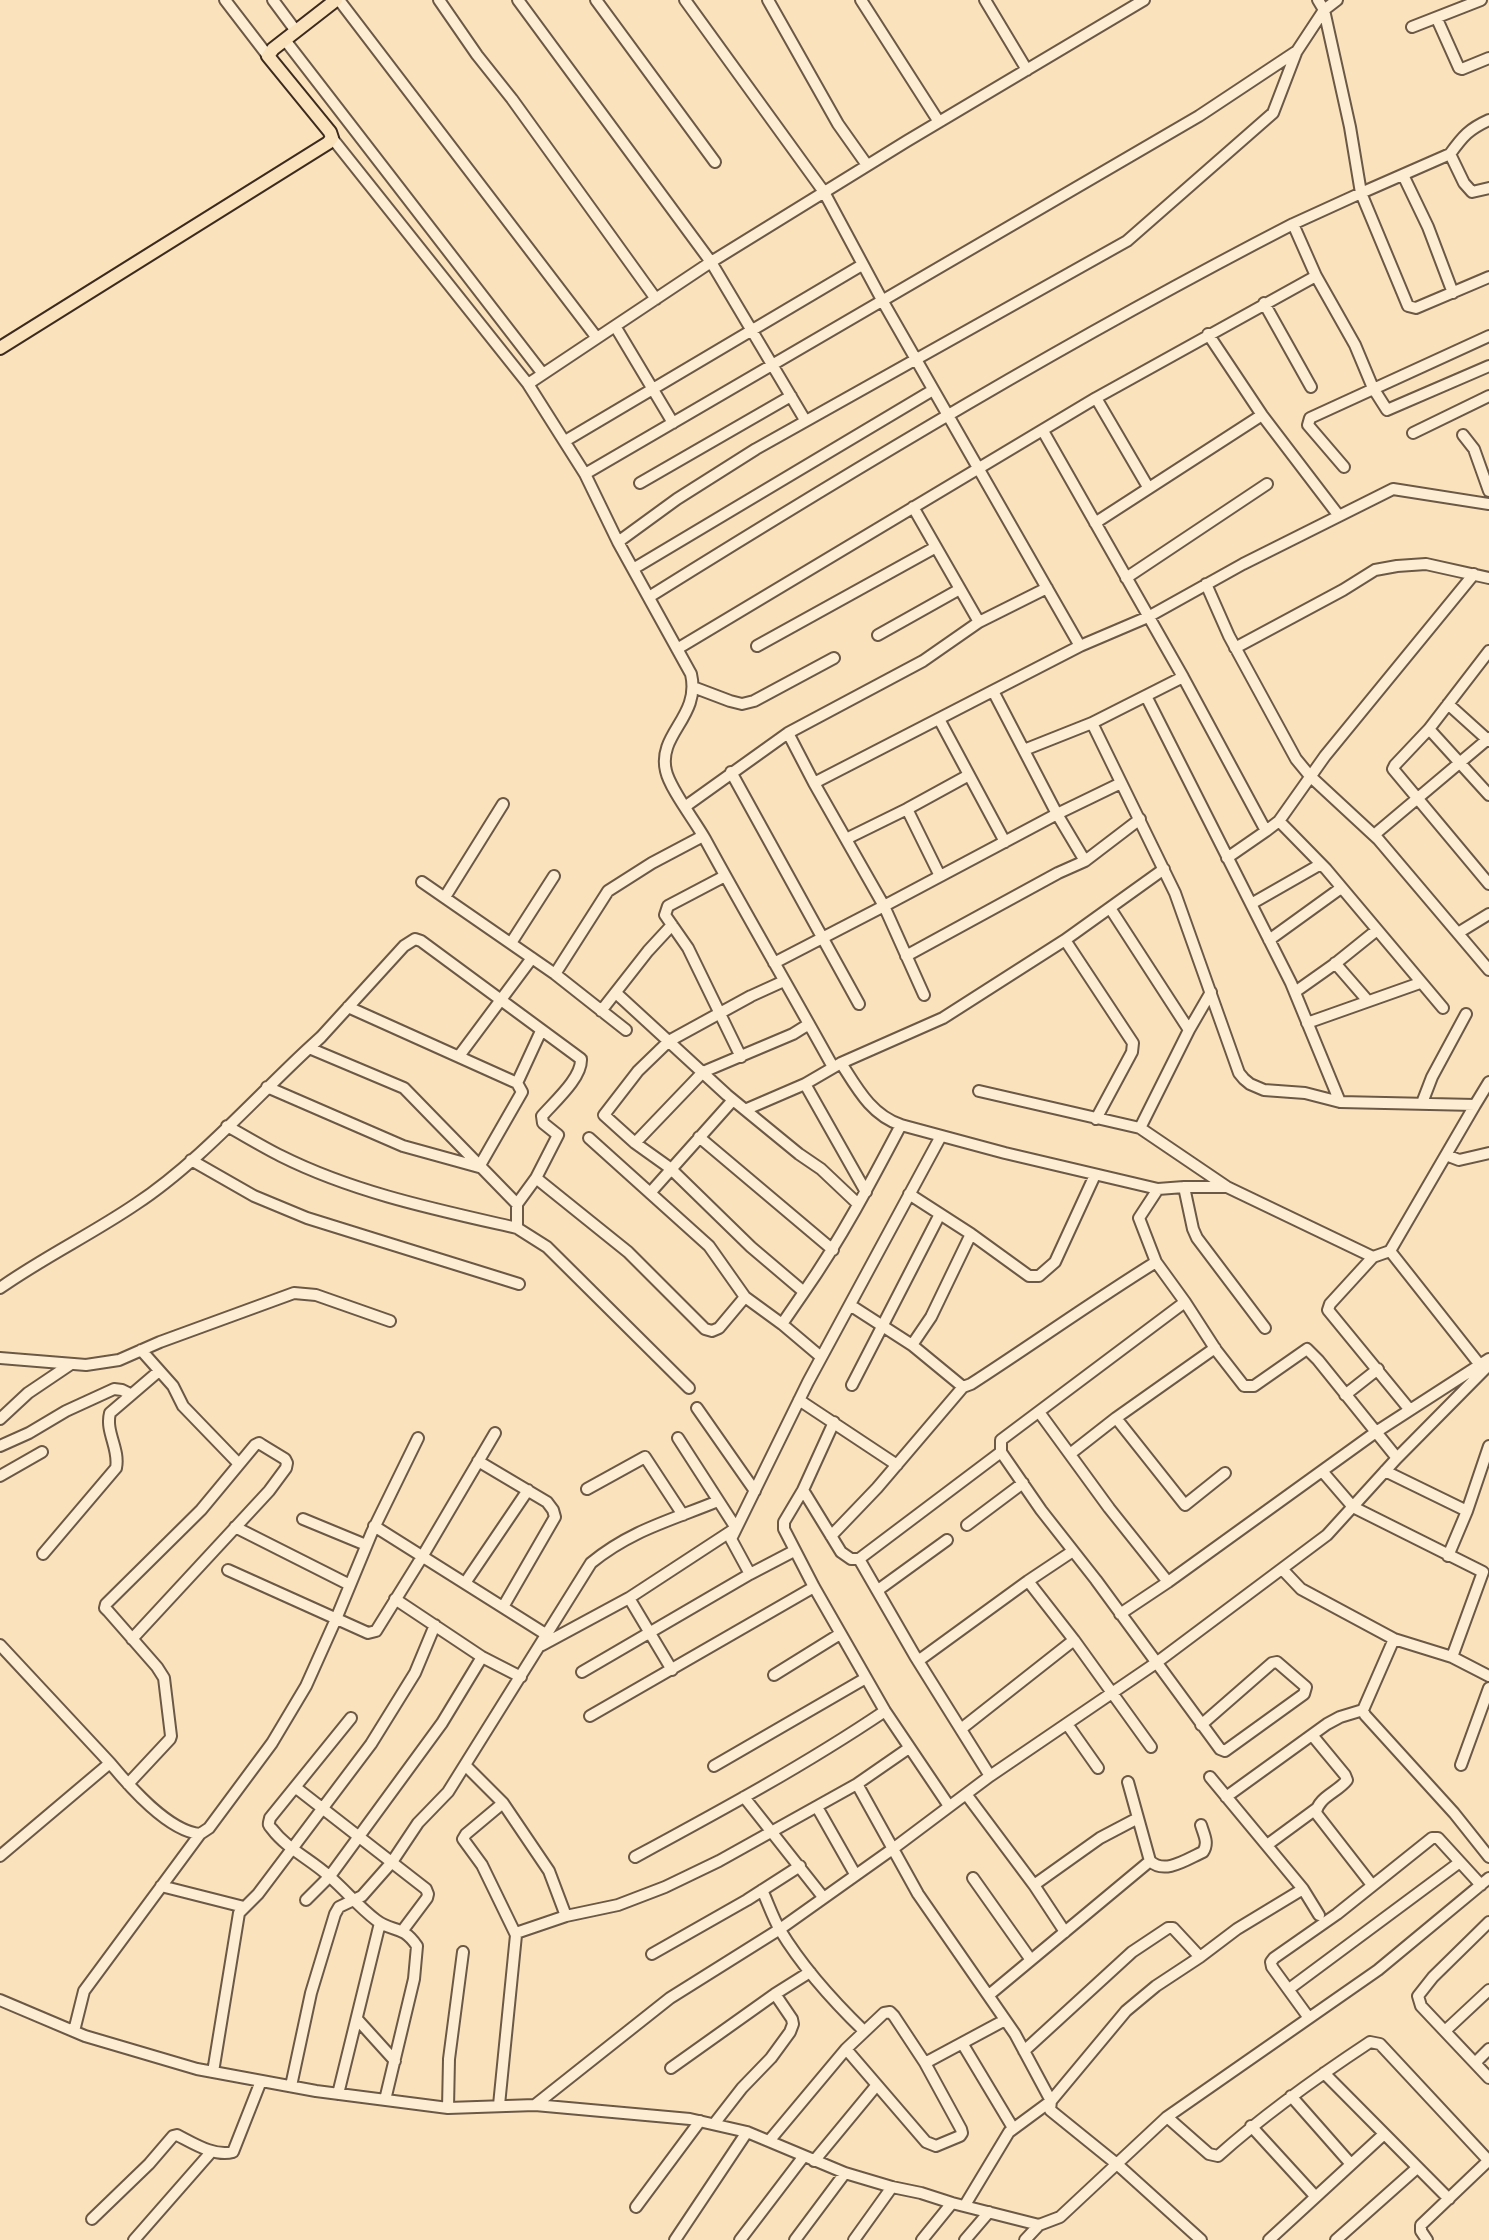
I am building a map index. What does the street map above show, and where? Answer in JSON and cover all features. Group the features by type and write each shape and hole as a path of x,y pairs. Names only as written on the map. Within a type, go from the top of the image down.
{"main road":[{"path":"0,348 328,143 332,138 330,132 268,56 338,0"}],"street":[{"path":"225,0 268,56"},
{"path":"273,0 296,31"},
{"path":"338,0 597,338"},
{"path":"439,0 656,299"},
{"path":"518,0 711,262 805,420"},
{"path":"596,0 715,162"},
{"path":"685,0 824,192 947,416 1080,646"},
{"path":"768,0 838,124 867,165"},
{"path":"861,0 939,122"},
{"path":"985,0 1027,70"},
{"path":"618,542 677,499 805,420 1127,241 1273,113 1297,51 1321,5 1337,0"},
{"path":"1412,27 1481,0"},
{"path":"528,384 711,262 1140,1"},
{"path":"1321,5 1350,127 1361,193 1406,304 1416,308 1489,277"},
{"path":"1437,19 1459,68 1489,58"},
{"path":"285,40 543,374"},
{"path":"585,474 1199,116 1297,51"},
{"path":"649,597 855,470 1181,284 1293,224 1450,154 1472,127 1489,120"},
{"path":"332,138 528,384 585,474 618,542 691,674 693,687 690,705 664,756 670,783 809,1024 870,1106 890,1122 1095,1175 1158,1189 1227,1187"},
{"path":"1450,154 1464,183 1472,192 1489,188"},
{"path":"1403,175 1428,227 1453,293"},
{"path":"1293,224 1316,276 1355,345 1384,408 1390,410 1489,366"},
{"path":"428,258 444,245"},
{"path":"565,441 862,265"},
{"path":"677,649 1096,398 1316,276"},
{"path":"1264,303 1311,387"},
{"path":"615,326 673,423"},
{"path":"1208,334 1262,415 1339,516"},
{"path":"1344,467 1308,425 1310,418 1489,336"},
{"path":"633,569 933,390"},
{"path":"640,483 791,396"},
{"path":"1413,433 1489,396"},
{"path":"1096,398 1148,487"},
{"path":"1095,523 1262,415"},
{"path":"1043,431 1183,677 1266,831"},
{"path":"1463,435 1474,449 1489,491"},
{"path":"1126,578 1267,484"},
{"path":"814,783 1080,646 1148,617 1393,489 1489,504"},
{"path":"913,507 979,622"},
{"path":"757,646 936,547"},
{"path":"1235,648 1375,570 1426,564 1489,578"},
{"path":"1227,858 1279,821 1310,776 1474,574"},
{"path":"1206,584 1235,648 1296,759 1310,776 1374,835 1489,970"},
{"path":"686,806 788,733 923,661 979,622 1047,588"},
{"path":"878,635 960,589"},
{"path":"1489,651 1429,729 1393,769 1489,884"},
{"path":"693,687 742,704 754,701 834,658"},
{"path":"1024,750 1092,723 1183,677"},
{"path":"993,691 1085,861"},
{"path":"1146,696 1295,992 1340,1102"},
{"path":"1374,835 1488,740 1448,704"},
{"path":"939,719 1005,842"},
{"path":"1092,723 1175,893 1239,1073 1250,1084 1264,1090 1305,1093 1340,1102 1475,1105"},
{"path":"1429,729 1489,795"},
{"path":"788,733 884,906 924,995"},
{"path":"731,772 859,1004"},
{"path":"846,839 969,775"},
{"path":"774,963 1121,783"},
{"path":"445,897 503,804"},
{"path":"907,809 940,876"},
{"path":"906,956 1085,861 1140,819"},
{"path":"1279,821 1321,864 1443,1008"},
{"path":"555,974 608,891 703,836"},
{"path":"1251,904 1321,864"},
{"path":"747,1109 943,1018 1065,940 1164,869"},
{"path":"511,943 554,876"},
{"path":"725,876 668,906 665,915 688,948 741,1057"},
{"path":"422,882 555,974 626,1030"},
{"path":"1269,940 1341,888"},
{"path":"1110,908 1189,1030"},
{"path":"1458,933 1489,914"},
{"path":"601,1011 672,925"},
{"path":"1295,992 1377,930"},
{"path":"0,1288 138,1203 191,1160 309,1048 404,946 415,939 502,999 582,1062 577,1076 542,1116 543,1123 558,1135 536,1178 517,1204 517,1228"},
{"path":"1065,940 1133,1043 1132,1052 1096,1119"},
{"path":"459,1056 532,958"},
{"path":"1335,963 1368,1001"},
{"path":"784,981 669,1041 638,1071 604,1114 635,1143 670,1168 751,1247 804,1292"},
{"path":"1307,1023 1420,983"},
{"path":"1140,1128 1211,992"},
{"path":"616,993 733,1100 821,1169 858,1204"},
{"path":"348,1007 517,1083 522,1092 479,1167"},
{"path":"1422,1103 1432,1077 1466,1014"},
{"path":"635,1143 703,1072 793,1034 809,1024"},
{"path":"517,1083 541,1031"},
{"path":"309,1048 404,1088 517,1204"},
{"path":"1410,1410 1328,1310 1373,1257 1390,1251 1489,1082"},
{"path":"805,1084 866,1192"},
{"path":"267,1087 403,1146 479,1167"},
{"path":"979,1091 1140,1128 1227,1187 1373,1257"},
{"path":"650,1193 733,1100"},
{"path":"782,1324 833,1250 901,1125"},
{"path":"227,1126 282,1157 360,1188 517,1228 547,1247 689,1388"},
{"path":"750,1574 731,1539 821,1357 941,1136"},
{"path":"699,1137 833,1250"},
{"path":"589,1138 709,1246 745,1297 821,1357"},
{"path":"1446,1155 1459,1160 1489,1153"},
{"path":"191,1160 254,1196 307,1218 519,1284"},
{"path":"909,1194 1029,1276 1039,1276 1055,1262 1095,1175"},
{"path":"536,1178 628,1252 705,1329 712,1331 719,1328 745,1297"},
{"path":"1184,1187 1197,1238 1265,1328"},
{"path":"1158,1189 1139,1218 1156,1262 1242,1385 1254,1386 1307,1349 1397,1458"},
{"path":"852,1385 940,1214"},
{"path":"912,1345 931,1317 971,1234"},
{"path":"1390,1251 1486,1363"},
{"path":"831,1536 963,1387 1156,1262"},
{"path":"0,1358 86,1365 119,1360 294,1293 316,1295 390,1321"},
{"path":"1185,1302 1001,1440 1001,1452 1201,1725 1220,1749 1225,1751 1304,1694 1306,1687 1282,1665 1272,1663 1201,1725"},
{"path":"850,1305 912,1345 963,1387"},
{"path":"1070,1454 1215,1348"},
{"path":"141,1350 173,1386 183,1406 239,1464"},
{"path":"1120,1614 1376,1432 1486,1363"},
{"path":"535,2105 670,1998 780,1929 990,1776 1156,1663 1327,1535 1486,1363"},
{"path":"0,1419 28,1393 71,1364"},
{"path":"1345,1395 1378,1369"},
{"path":"43,1554 116,1468 118,1460 108,1417 110,1413 159,1371"},
{"path":"0,1446 114,1389 130,1394"},
{"path":"799,1400 897,1465"},
{"path":"697,1408 755,1491"},
{"path":"1039,1412 1168,1582"},
{"path":"1116,1418 1185,1505 1225,1473"},
{"path":"834,1422 803,1490 784,1522 787,1538 885,1711 949,1806"},
{"path":"228,1570 336,1619 376,1631 495,1433"},
{"path":"74,2031 84,1991 200,1834 209,1828 272,1743 306,1686 374,1526 418,1438"},
{"path":"678,1438 736,1528"},
{"path":"128,1784 170,1739 164,1678 105,1608 106,1604 201,1510 255,1445 259,1443 285,1459 286,1468 269,1491 132,1639"},
{"path":"1448,1556 1489,1446"},
{"path":"0,1476 42,1452"},
{"path":"803,1490 846,1557 859,1559 1001,1452"},
{"path":"587,1489 645,1457 683,1515"},
{"path":"478,1461 547,1502 553,1510 554,1521 503,1607"},
{"path":"1322,1471 1353,1507 1487,1573 1470,1603 1452,1657"},
{"path":"1385,1471 1467,1511"},
{"path":"967,1525 1023,1483"},
{"path":"465,1583 528,1490"},
{"path":"291,2086 311,1993 339,1907 362,1896 392,1862 418,1823 448,1792 591,1563 610,1547 637,1532 718,1501"},
{"path":"303,1519 366,1545"},
{"path":"374,1526 547,1635"},
{"path":"235,1527 350,1585"},
{"path":"540,1646 629,1598 736,1528"},
{"path":"878,1590 947,1540"},
{"path":"582,1672 794,1551"},
{"path":"918,1661 1073,1551"},
{"path":"859,1559 990,1776"},
{"path":"1282,1569 1301,1589 1394,1639 1452,1657 1489,1676"},
{"path":"1028,1581 1151,1747"},
{"path":"590,1716 814,1587"},
{"path":"629,1598 672,1670"},
{"path":"395,1599 482,1657 521,1677"},
{"path":"213,2072 239,1913 258,1894 371,1744 415,1673 435,1625"},
{"path":"774,1675 840,1634"},
{"path":"1226,1797 1340,1717 1363,1710 1394,1639"},
{"path":"961,1729 1074,1640"},
{"path":"0,1645 128,1784 163,1816 184,1829 200,1834"},
{"path":"306,1900 330,1876 442,1723 482,1657"},
{"path":"714,1766 866,1678"},
{"path":"1461,1765 1489,1688"},
{"path":"1363,1710 1489,1857"},
{"path":"635,1857 744,1797 885,1711"},
{"path":"351,1718 268,1823 293,1849 330,1876 380,1923 403,1930 417,1946 417,1962 385,2100"},
{"path":"1067,1724 1098,1768"},
{"path":"1267,1845 1316,1809 1347,1780 1312,1735"},
{"path":"516,1933 566,1916 618,1905 665,1887 817,1807 909,1748"},
{"path":"0,1856 110,1763"},
{"path":"465,1765 503,1803 549,1871 566,1916"},
{"path":"1210,1777 1303,1889 1319,1915"},
{"path":"1128,1782 1150,1861 1156,1867 1166,1868 1203,1852 1207,1841 1201,1825"},
{"path":"857,1784 918,1894 1024,2051 1051,2101 1050,2110 1118,2165 1193,2237"},
{"path":"295,1787 426,1889 428,1894 403,1930"},
{"path":"966,1794 1065,1932"},
{"path":"744,1797 823,1897"},
{"path":"499,2105 516,1933 482,1865 463,1841 466,1834 503,1803"},
{"path":"817,1807 855,1874"},
{"path":"1316,1809 1318,1816 1372,1885"},
{"path":"1034,1885 1100,1838 1138,1818"},
{"path":"1025,2240 1039,2225 1060,2217 1167,2117 1378,1970 1485,1881 1460,1862 1438,1838 1432,1838 1337,1914 1274,1958 1272,1967 1309,2018"},
{"path":"989,1995 1150,1861"},
{"path":"1289,1989 1460,1862"},
{"path":"652,1954 800,1866"},
{"path":"973,1878 1031,1960"},
{"path":"161,1886 244,1907"},
{"path":"965,2205 1013,2128 1051,2101 1126,2011 1237,1929 1303,1889"},
{"path":"762,1890 780,1929 810,1972 864,2031"},
{"path":"1489,1922 1418,1996 1421,2006 1489,2078"},
{"path":"338,2094 380,1923"},
{"path":"1024,2051 1132,1952 1168,1928 1173,1928 1200,1957"},
{"path":"448,2108 449,2059 463,1952"},
{"path":"671,2068 810,1972"},
{"path":"1445,2031 1489,1990"},
{"path":"714,2124 790,2032 792,2019 775,1994"},
{"path":"0,2000 74,2031 183,2065 261,2081 448,2108 535,2105 714,2124 747,2132 845,2173 1039,2225"},
{"path":"769,2141 846,2049 884,2013 890,2012 925,2063 962,2133 936,2146 926,2142 846,2049"},
{"path":"357,2019 395,2061"},
{"path":"925,2063 1005,2020"},
{"path":"1167,2117 1213,2156 1218,2156 1251,2126 1324,2073 1370,2042 1380,2044 1489,2161 1421,2225 1427,2240"},
{"path":"962,2043 1013,2128"},
{"path":"1475,2063 1489,2049"},
{"path":"1324,2073 1449,2199"},
{"path":"92,2219 149,2164 170,2138 177,2135 212,2151 233,2152 261,2081"},
{"path":"740,2240 809,2158 876,2086"},
{"path":"1291,2096 1350,2163"},
{"path":"636,2207 700,2121"},
{"path":"1251,2126 1315,2196"},
{"path":"675,2240 747,2132"},
{"path":"1269,2240 1383,2135"},
{"path":"134,2240 212,2151"},
{"path":"1336,2240 1417,2168"},
{"path":"795,2240 845,2173"},
{"path":"854,2240 892,2187"},
{"path":"922,2240 952,2203"},
{"path":"965,2240 989,2212"}]}
